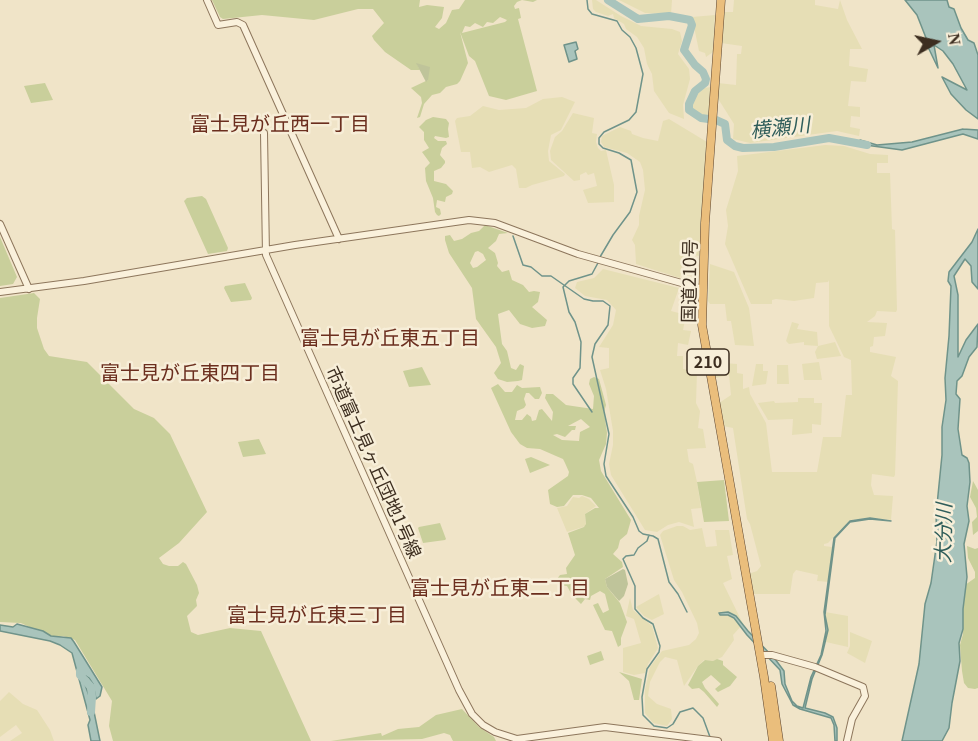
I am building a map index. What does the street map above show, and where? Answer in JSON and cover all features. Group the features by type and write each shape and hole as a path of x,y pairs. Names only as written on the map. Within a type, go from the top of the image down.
{"highway":[{"name":"国道210号","path":"721,0 703,289 704,336 766,687 773,741"},
{"name":"国道210号","path":"748,595 764,655 779,741"}],"street":[{"path":"207,0 218,25 237,22 243,25 339,239"},
{"path":"264,133 265,250"},
{"path":"0,292 84,281 460,220 487,221 505,226 584,256 703,289"},
{"path":"0,224 29,288"},
{"name":"市道富士見ヶ丘団地1号線","path":"265,250 459,690 474,717 492,731 512,738 532,738 604,727 718,741"},
{"path":"764,655 772,655 815,667 864,687 865,696 852,719 847,741"}],"shaded area":[{"path":"592,0 596,0 641,26 680,32 682,41 678,54 689,69 690,79 683,105 684,119 669,113 654,91 652,74 647,64 644,48 637,37 614,18 613,14 608,16 596,12 593,9"},
{"path":"619,0 672,0 671,14 645,13"},
{"path":"734,0 815,0 815,5 838,9 840,0 847,20 862,49 850,49 849,66 868,69 866,82 851,81 848,106 860,107 860,117 851,116 850,127 860,129 859,136 837,131 750,143 733,139 734,124 717,97 718,83 736,85 737,54 741,54 742,46 721,43 724,12 733,12"},
{"path":"715,15 713,52 706,57 705,53 699,51 692,17"},
{"path":"711,87 709,118 699,116 692,110 694,98 704,88"},
{"path":"562,97 575,102 561,130 551,135 548,151 549,161 565,174 564,176 526,188 519,188 516,169 512,165 489,172 480,167 472,168 470,152 461,152 455,121 457,118 470,116 483,106 499,110 526,108 543,99"},
{"path":"573,113 594,118 592,133 597,134 598,148 601,151 606,150 614,185 614,202 588,203 583,190 597,186 594,173 588,175 586,172 580,175 580,180 574,181 551,160 550,151 555,137 562,131"},
{"path":"669,119 707,142 699,256 684,253 680,278 636,264 635,245 632,240 639,225 645,190 643,170 640,162 627,153 604,147 601,142 602,136 620,127 631,131 632,134 658,141 663,121"},
{"path":"825,145 844,146 870,154 888,155 888,163 877,163 877,173 890,173 892,229 895,230 897,310 896,312 877,311 875,316 867,322 887,323 885,336 874,337 870,352 896,357 891,376 898,381 895,475 894,477 872,474 871,485 874,495 893,496 891,520 870,518 850,520 828,543 824,544 824,546 832,547 829,582 817,581 818,575 796,570 793,574 790,594 752,594 748,574 757,571 761,566 747,519 733,428 723,426 719,403 731,395 729,375 715,378 712,365 737,364 737,373 743,374 743,389 749,387 750,394 766,423 772,472 817,472 823,437 841,437 846,395 852,395 851,360 844,357 829,326 829,280 816,283 814,298 794,301 776,299 772,300 772,304 751,304 725,244 728,226 726,210 738,171 737,156"},
{"path":"710,264 734,272 749,308 754,346 735,345 731,321 727,321 725,304 710,304 708,301"},
{"path":"603,269 679,288 671,311 686,315 683,330 691,331 688,345 678,343 677,356 683,356 683,369 697,372 696,403 700,411 698,428 703,429 706,448 687,449 689,462 693,464 701,508 691,509 694,527 679,522 668,525 657,532 645,530 611,475 609,464 613,431 606,389 600,370 609,368 609,348 599,347 613,325 616,310 607,300 585,296 575,288 577,282 594,278"},
{"path":"792,322 799,324 797,329 817,332 818,346 804,345 804,342 789,344 786,341"},
{"path":"835,342 841,356 817,359 815,352 818,346"},
{"path":"819,362 822,380 804,380 802,364"},
{"path":"756,364 763,364 763,371 768,371 766,384 752,386"},
{"path":"777,365 788,365 789,384 777,384"},
{"path":"798,398 814,398 814,403 822,403 821,425 812,424 812,433 792,435 793,419 768,420 758,403 798,402"},
{"path":"582,496 596,506 585,514 586,526 567,532 557,508 567,506 573,497"},
{"path":"677,526 690,530 702,528 706,547 717,546 715,530 729,530 733,555 727,556 732,579 723,583 743,624 733,635 734,640 722,657 713,661 704,660 684,686 677,660 665,657 660,662 650,682 648,696 657,704 671,709 672,719 667,726 653,723 645,713 645,690 650,667 662,651 689,645 699,633 697,623 674,580 660,535 663,531"},
{"path":"659,594 664,614 652,620 644,616 636,607"},
{"path":"630,598 633,610 652,626 658,648 645,673 634,675 623,672 623,648 641,643 634,619 626,616"},
{"path":"825,612 848,616 848,647 826,642 828,629"},
{"path":"850,632 872,641 865,663 847,653 850,646"},
{"path":"9,692 23,704 37,710 54,741 10,741 22,733 16,725 0,737 0,701"}],"green space":[{"path":"212,0 420,0 419,7 427,5 444,7 442,18 435,27 439,29 446,23 452,10 459,9 465,0 522,0 514,6 515,9 519,8 521,18 518,19 537,91 506,100 489,96 460,32 468,63 460,81 432,95 424,104 420,117 417,118 422,103 421,97 411,88 428,80 417,64 420,70 411,70 385,52 374,40 372,36 384,23 373,9 358,9 314,20 262,15 223,19","holes":["500,17 507,20 505,22 462,33 465,26 470,27 475,23 483,27 487,22 493,23"]},
{"path":"416,63 430,67 426,82"},
{"path":"45,83 53,100 31,103 24,86"},
{"path":"433,117 446,119 449,123 449,137 435,136 434,138 438,141 446,141 447,144 442,148 440,155 445,163 434,171 434,181 446,184 453,191 446,197 445,202 437,200 436,207 440,209 441,214 439,216 435,212 433,198 426,181 425,168 430,163 422,152 429,148 424,140 424,132 419,127"},
{"path":"202,196 206,199 228,248 227,251 208,254 184,201 187,198"},
{"path":"485,225 508,233 499,234 496,241 488,248 495,253 497,266 502,272 509,270 512,280 523,285 529,292 540,292 538,302 532,307 547,320 545,326 532,328 520,324 509,310 498,314 502,344 507,351 511,368 516,370 520,364 524,366 522,380 507,382 498,379 494,373 501,363 496,347 476,319 472,288 449,253 445,240 445,236 450,235 454,241 479,231","holes":["475,252 483,254 486,260 473,268 470,263"]},
{"path":"0,237 17,277 13,284 0,286"},
{"path":"245,283 251,300 231,302 225,286"},
{"path":"34,293 40,299 37,328 44,349 49,356 87,362 134,409 154,418 170,434 207,512 179,543 159,558 163,564 169,566 178,566 183,562 186,564 197,585 199,593 196,600 197,606 187,616 191,632 198,635 230,628 261,631 311,741 113,741 109,726 112,701 75,640 63,636 53,638 21,623 0,622 0,298"},
{"path":"422,367 431,385 409,387 403,371"},
{"path":"594,377 599,379 606,405 604,412 607,433 606,444 599,460 601,471 631,520 627,534 620,540 613,554 622,562 623,567 605,579 607,587 620,603 627,622 621,645 618,647 612,631 605,630 593,605 598,603 603,613 609,610 605,594 600,591 591,596 590,600 585,599 581,604 567,586 559,585 557,579 560,575 567,574 566,568 575,555 568,533 584,527 585,514 599,508 591,498 582,495 573,495 564,506 557,507 550,504 548,490 568,476 569,472 563,459 540,449 527,448 520,444 511,432 491,388 498,384 505,392 512,392 517,385 522,388 540,387 542,393 539,399 526,393 524,399 526,405 517,411 515,420 522,420 527,414 532,421 536,420 539,410 542,409 552,421 553,412 545,398 546,394 553,394 566,405 593,409 594,396 589,384 590,379","holes":["581,419 590,427 580,432 579,441 562,440 553,435 565,437 575,430 576,426 568,426"]},
{"path":"259,439 266,454 243,457 238,442"},
{"path":"531,457 550,465 530,473 525,459"},
{"path":"724,480 729,521 704,522 697,482"},
{"path":"973,481 978,490 978,531 973,535 972,522 977,517 976,508 970,497"},
{"path":"440,523 446,539 423,543 418,528"},
{"path":"967,546 978,548 978,688 975,689 968,688 964,683 960,645 963,634 962,608 965,585 975,578 975,572 968,558"},
{"path":"623,569 628,584 624,596 619,601 607,587 605,579"},
{"path":"601,651 604,660 590,665 587,656"},
{"path":"705,660 723,661 723,665 737,677 730,686 718,692 715,689 721,684 711,675 702,682 719,704 717,707 699,688 692,689 688,685 698,666"},
{"path":"619,672 642,679 639,700 634,700 629,681"},
{"path":"462,709 496,741 453,741 450,735 444,733 422,739 331,741 381,733 382,736 398,729 419,727 436,715"}],"water":[{"path":"905,0 947,0 949,7 954,9 961,28 968,40 974,43 978,55 978,119 951,94 942,77 967,90 953,64 943,51 934,45 938,68 917,15"},
{"path":"576,42 577,59 569,62 564,45"},
{"path":"963,129 978,130 978,139 963,134 902,150 858,144 860,140 877,145 912,142"},
{"name":"大分川","path":"978,229 978,289 972,282 971,266 965,259 954,276 958,295 958,357 966,340 978,324 977,347 969,357 962,376 957,381 956,394 960,399 958,429 962,455 969,463 970,482 967,506 969,521 964,544 967,577 963,629 959,643 960,661 949,728 942,741 902,741 919,664 925,604 931,583 937,541 936,515 949,336 951,286 948,281 949,272 972,242"},
{"path":"870,518 891,521 870,519 850,522 835,538 825,615 828,630 822,655 812,679 805,708 833,717 837,728 837,741 835,741 831,718 793,705 782,684 780,670 734,618 719,613 728,612 736,616 775,659 784,671 785,684 792,701 803,708 811,677 821,655 826,631 824,612 834,538 850,521"},
{"path":"17,624 43,631 51,636 71,638 74,642 102,687 100,696 96,699 93,684 86,676 83,679 93,707 100,741 91,741 88,725 90,720 72,653 50,641 0,631 0,625 13,627"}],"waterway":[{"path":"587,0 588,9 592,14 617,21 630,37 636,48 643,74 636,112 629,120 604,132 599,138 599,144 603,148 631,160 637,192 630,212 600,257"},
{"name":"横瀬川","path":"608,0 638,19 669,16 690,20 692,25 684,50 703,72 706,79 705,83 695,91 689,104 689,110 701,118 725,124 727,140 735,146 774,147 829,138 867,145"},
{"path":"513,236 523,265 531,267 542,276 551,276 584,299 603,301 610,306 608,325 595,344 592,357 609,434 604,464 606,476 633,517 639,531 658,539 669,582 687,612"},
{"path":"592,412 573,384 573,378 580,368 581,342 575,322 569,312 563,287 569,281 592,274 599,261"},
{"path":"649,535 647,541 638,548 634,555 623,559 635,586 635,609 653,624 660,646 659,652 647,669 642,697 643,715 654,726 667,728 673,724 680,712 693,708 703,718 710,737"},
{"path":"80,671 80,675 91,687 91,712"}],"district":[{"name":"富士見が丘西一丁目","path":"280,123"},
{"name":"富士見が丘東五丁目","path":"390,337"},
{"name":"富士見が丘東四丁目","path":"190,372"},
{"name":"富士見が丘東二丁目","path":"500,587"},
{"name":"富士見が丘東三丁目","path":"317,614"}]}
